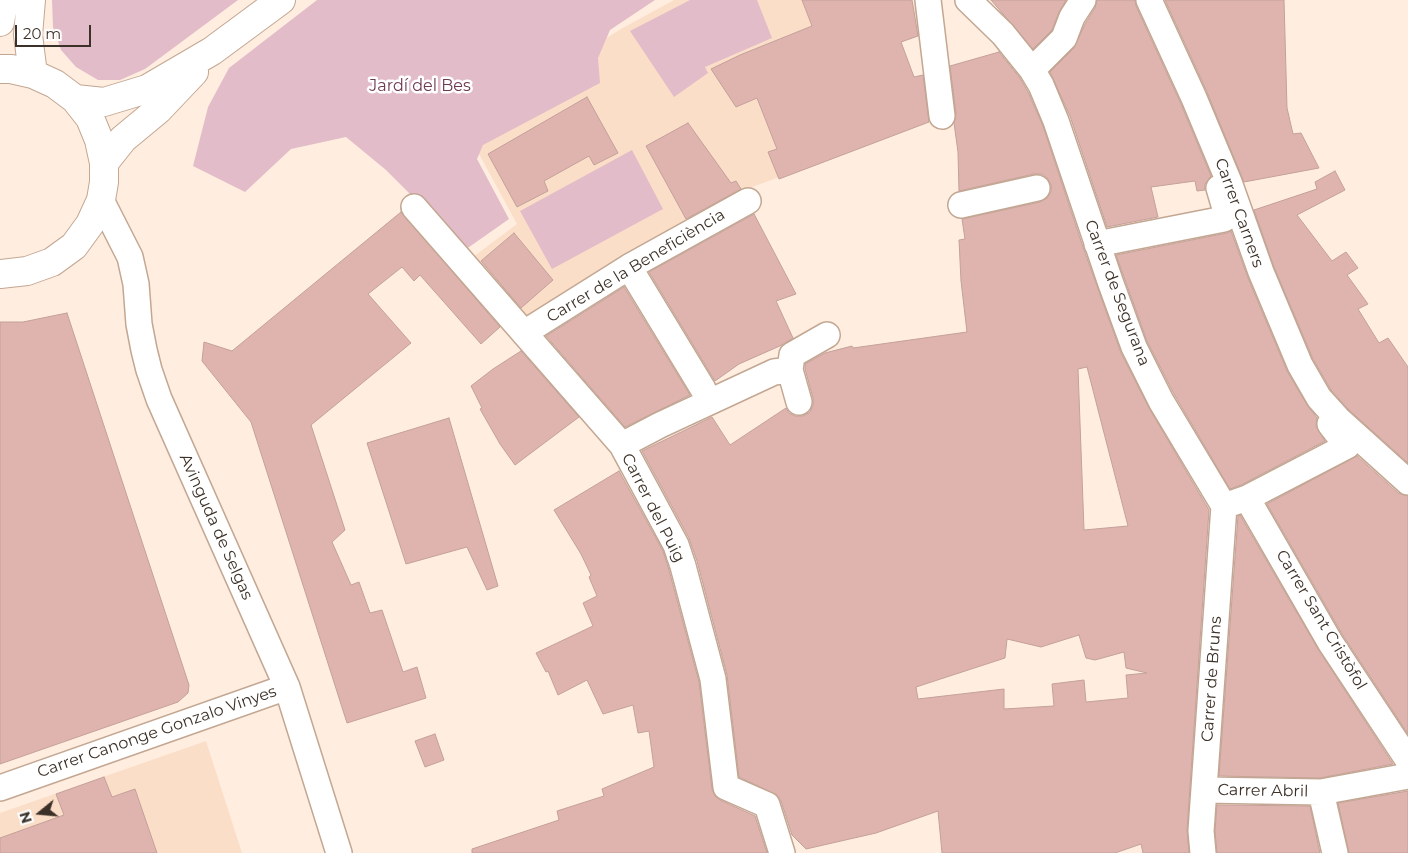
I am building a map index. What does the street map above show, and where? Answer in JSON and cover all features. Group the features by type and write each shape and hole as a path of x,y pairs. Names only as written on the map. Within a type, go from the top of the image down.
{"main road":[{"path":"0,22 4,0"},
{"path":"31,0 28,35 33,74"},
{"path":"75,99 104,102 148,89 212,51 281,0"},
{"path":"104,163 123,139 158,110 212,51"},
{"path":"0,70 11,69 33,74 55,84 75,99 90,118 100,140 104,163 104,182 101,200 90,224 74,246 52,262 27,271 0,274"}],"street":[{"name":"Carrer de Segurana","path":"968,0 1003,34 1032,70 1056,121 1126,327 1145,369 1161,401 1236,502"},
{"path":"1032,70 1064,38 1072,17 1083,0"},
{"name":"Carrer Carners","path":"1149,0 1194,98 1229,182 1275,307 1300,365 1319,398 1338,419 1408,482"},
{"path":"928,1 942,116"},
{"path":"1097,244 1224,218 1227,215 1219,186 1229,182"},
{"path":"961,205 1037,188"},
{"name":"Avinguda de Selgas","path":"101,200 130,257 136,284 139,324 144,350 159,399 287,687 339,853"},
{"name":"Carrer de la Beneficiència","path":"524,333 629,267 748,201"},
{"name":"Carrer del Puig","path":"414,207 624,444 676,545 683,566 713,679 726,787 767,805 782,853"},
{"path":"629,267 703,389"},
{"path":"799,402 790,370 792,355 827,335"},
{"path":"624,444 660,425 774,372 790,370"},
{"path":"1236,502 1348,446 1330,423 1338,419"},
{"name":"Carrer Sant Cristòfol","path":"1236,502 1408,760"},
{"name":"Carrer de Bruns","path":"1203,853 1201,831 1204,790 1236,502"},
{"name":"Carrer Canonge Gonzalo Vinyes","path":"0,788 287,687"},
{"name":"Carrer Abril","path":"1204,790 1321,792 1408,776"},
{"name":"Carrer Abril","path":"1321,792 1336,853"}],"shaded area":[{"path":"674,0 912,0 924,34 901,42 931,121 736,193 530,316 521,315 469,260 517,224 473,143 580,54"},
{"path":"206,741 242,853 0,853 0,813"}],"green space":[{"path":"52,0 238,0 145,69 120,80 98,80 76,67 61,50 53,27"},
{"name":"Jardí del Bes","path":"317,0 655,0 610,30 598,58 600,83 483,145 477,159 509,219 462,252 417,201 386,170 346,137 291,149 245,192 193,166 208,107 229,68"},
{"path":"690,0 757,0 772,38 705,67 708,73 674,97 630,31"},
{"path":"632,150 663,209 552,269 520,211"}],"building":[{"path":"802,0 912,0 918,36 901,42 914,77 923,75 929,122 779,179 768,152 777,149 757,98 736,107 711,69 740,55 812,26"},
{"path":"991,0 1066,0 1052,30 1033,49"},
{"path":"1097,0 1135,0 1211,176 1205,184 1205,190 1197,191 1195,181 1151,187 1158,217 1107,227 1070,116 1050,72 1074,48 1095,8"},
{"path":"1165,0 1284,0 1287,108 1293,134 1301,133 1319,168 1244,182 1207,92"},
{"path":"999,52 1020,78 1043,126 1121,353 1149,408 1209,510 1187,830 1189,853 1143,853 1141,844 1115,853 942,853 938,811 876,833 806,849 792,835 781,801 777,795 739,777 727,675 697,561 689,538 642,451 712,417 730,445 786,408 789,413 795,416 803,416 810,412 813,405 805,364 825,353 852,346 853,348 967,332 961,281 959,240 965,239 962,219 1040,202 1047,198 1051,192 1051,185 1042,174 1034,174 959,191 958,152 954,123 956,114 950,66","holes":["1087,367 1128,526 1084,530 1078,369","1079,635 1086,658 1095,660 1124,652 1126,668 1147,673 1126,675 1128,698 1086,702 1084,680 1052,684 1054,706 1004,709 1004,689 918,699 916,687 1005,658 1007,639 1041,647"]},
{"path":"587,97 618,153 594,165 589,156 544,181 548,191 517,207 488,154"},
{"path":"688,123 731,183 736,181 741,189 686,219 646,146"},
{"path":"1335,171 1345,190 1297,215 1332,261 1346,252 1358,268 1347,275 1368,304 1358,309 1379,343 1388,338 1408,367 1408,463 1348,409 1331,390 1313,359 1274,267 1254,210 1317,189 1315,182"},
{"path":"401,212 500,327 481,344 420,275 414,281 402,267 368,294 411,343 311,425 345,530 332,542 351,585 359,582 370,613 382,610 403,672 417,667 426,698 347,723 251,422 202,361 204,342 232,351"},
{"path":"754,214 796,294 776,301 793,338 782,345 739,364 715,381 649,272"},
{"path":"1231,231 1248,278 1287,371 1317,418 1316,426 1325,441 1230,489 1174,394 1147,341 1116,255"},
{"path":"514,233 553,280 521,308 481,261"},
{"path":"624,287 690,395 625,427 546,336"},
{"path":"67,313 189,685 188,693 178,702 0,764 0,322 23,322"},
{"path":"521,351 579,417 515,465 500,444 480,409 482,408 471,386"},
{"path":"449,418 498,586 487,590 467,547 406,564 367,443"},
{"path":"1357,456 1398,493 1408,496 1408,734 1342,634 1267,504"},
{"path":"619,471 663,551 669,570 699,682 712,789 715,796 720,800 755,816 767,853 472,853 472,849 559,820 557,811 604,796 602,789 654,767 649,731 638,733 633,705 603,714 587,680 558,695 548,671 546,672 536,653 593,626 583,603 597,596 589,577 591,575 581,554 554,510"},
{"path":"1240,515 1318,649 1393,764 1320,778 1219,776 1238,516"},
{"path":"435,734 444,760 425,767 415,741"},
{"path":"104,777 112,797 135,789 157,853 0,853 0,838 64,815 56,794"},
{"path":"1408,791 1408,853 1349,853 1338,803"},
{"path":"1217,805 1310,806 1320,853 1217,853 1215,831"}]}
